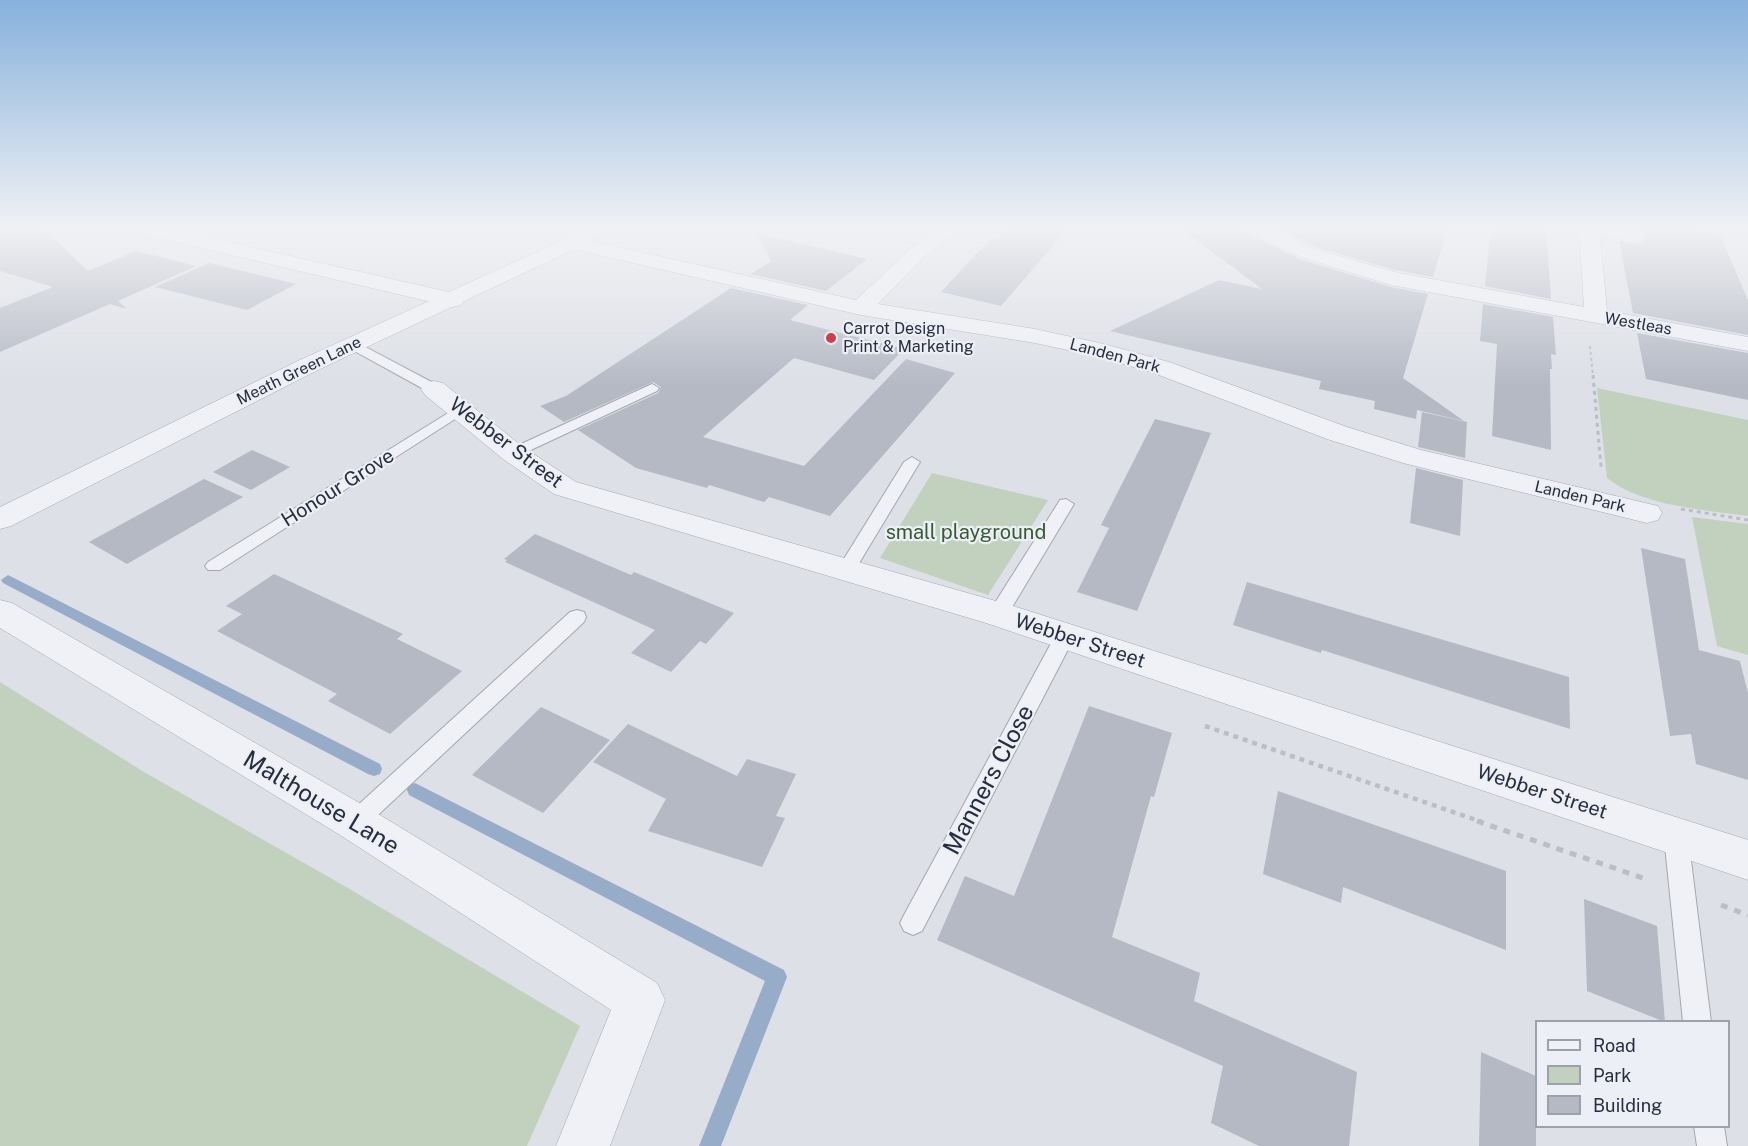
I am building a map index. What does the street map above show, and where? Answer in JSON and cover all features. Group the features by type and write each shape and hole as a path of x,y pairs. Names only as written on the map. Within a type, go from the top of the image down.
{"street":[{"path":"364,279 453,300"},
{"name":"Meath Green Lane","path":"0,519 354,345 496,279"},
{"name":"Landen Park","path":"734,279 861,308 1035,336 1095,350 1160,367 1337,433 1413,457 1565,482 1646,506"},
{"path":"861,308 890,279"},
{"name":"Westleas","path":"1402,279 1748,345"},
{"path":"1591,279 1592,316"},
{"name":"Webber Street","path":"434,388 513,453 565,488 998,614 1748,860"},
{"name":"Malthouse Lane","path":"0,612 355,822 640,1000 583,1146"}],"lane":[{"path":"354,345 434,388"},
{"path":"513,453 652,388"},
{"name":"Honour Grove","path":"214,566 461,410"},
{"path":"846,570 912,462"},
{"path":"998,614 1066,504"},
{"path":"355,822 577,617"},
{"name":"Manners Close","path":"913,923 1065,636"},
{"path":"1676,836 1697,1020"},
{"path":"1710,1128 1712,1146"}],"path":[{"path":"1592,316 1602,477 1646,506 1748,520"}],"green space":[{"path":"1597,388 1748,420 1748,516 1656,501 1638,495 1607,478"},
{"name":"small playground","path":"932,473 1048,500 988,595 880,558"},
{"path":"1692,517 1748,524 1748,655 1717,646"},
{"path":"0,682 144,772 348,888 580,1026 527,1146 0,1146"}],"building":[{"path":"28,279 166,279 118,301 127,309 110,304 0,352 0,308 53,287"},
{"path":"172,279 277,279 296,284 247,310 155,287"},
{"path":"775,279 841,279 826,291"},
{"path":"953,279 1024,279 1001,306 941,292"},
{"path":"1249,279 1367,279 1428,294 1403,378 1464,421 1417,410 1416,419 1374,409 1375,401 1319,389 1321,381 1110,331 1219,280 1262,289"},
{"path":"1486,279 1550,279 1551,299 1485,286"},
{"path":"1626,279 1739,279 1748,300 1748,335 1633,313"},
{"path":"731,288 808,305 790,320 904,349 874,380 794,358 703,437 804,466 906,359 955,373 830,516 769,497 764,502 709,485 707,488 636,468 578,430 658,393 661,387 653,382 564,422 540,406 566,396"},
{"path":"1483,304 1553,317 1556,355 1551,354 1552,369 1550,369 1551,450 1492,436 1497,344 1480,341"},
{"path":"1637,333 1748,353 1748,400 1646,379"},
{"path":"1422,412 1467,422 1465,458 1418,447"},
{"path":"1155,419 1211,433 1137,611 1077,592 1109,528 1101,525"},
{"path":"252,450 290,467 251,490 213,472"},
{"path":"1416,468 1463,480 1460,536 1410,523"},
{"path":"204,479 243,497 127,564 89,542"},
{"path":"535,534 631,575 634,572 734,613 706,644 700,641 671,672 631,653 655,630 505,562 507,560 504,559"},
{"path":"1641,548 1685,559 1699,650 1740,661 1748,693 1748,780 1696,764 1691,734 1670,736"},
{"path":"274,574 403,634 397,639 462,671 390,734 328,701 337,694 217,631 242,614 226,606"},
{"path":"1247,582 1569,677 1570,729 1322,650 1321,653 1233,625"},
{"path":"1089,706 1172,733 1154,797 1151,796 1112,937 1200,973 1194,1001 1357,1072 1349,1146 1259,1146 1211,1123 1223,1066 937,940 965,876 1014,896"},
{"path":"541,707 610,740 543,813 472,775"},
{"path":"628,724 737,776 747,759 796,774 776,816 785,818 762,867 648,831 666,799 593,762"},
{"path":"1278,791 1506,871 1506,950 1343,887 1341,903 1263,874"},
{"path":"1584,899 1657,926 1665,1020 1587,991"},
{"path":"1481,1052 1535,1076 1536,1146 1479,1146"}],"waterway":[{"path":"8,580 374,769"},
{"path":"415,790 777,977 710,1146"}],"place":[{"name":"Carrot Design Print & Marketing","path":"831,338"}]}
